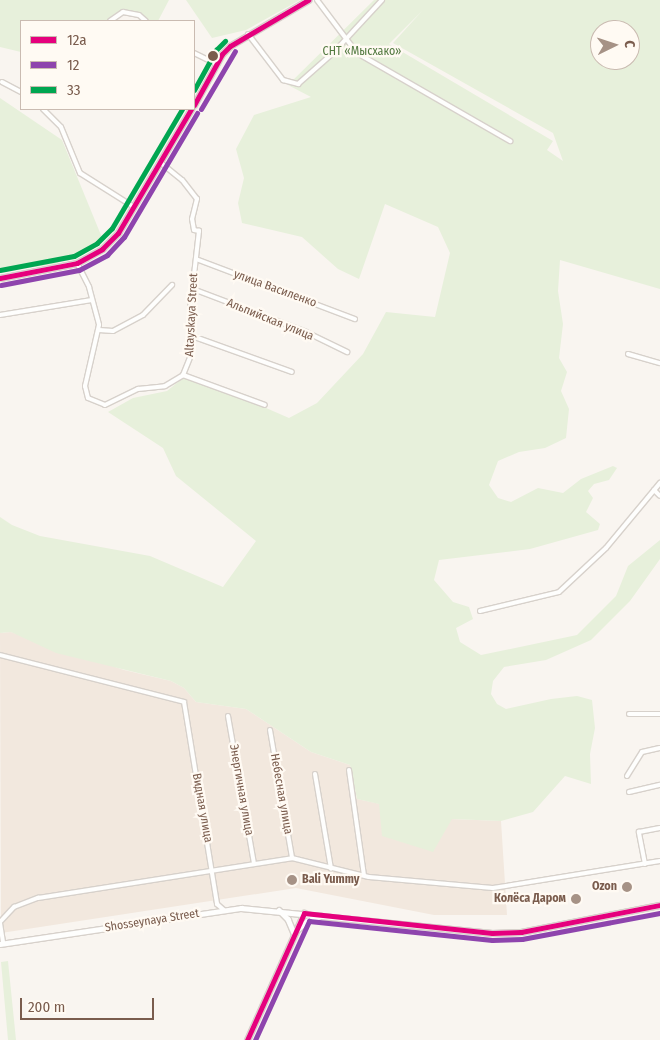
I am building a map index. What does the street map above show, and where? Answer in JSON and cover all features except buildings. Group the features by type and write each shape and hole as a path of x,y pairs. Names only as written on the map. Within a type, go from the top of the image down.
{"street":[{"path":"195,103 217,64 230,46 308,0"},
{"path":"317,0 357,53 510,141"},
{"path":"248,34 283,80 292,84 303,82 382,0"},
{"path":"111,20 123,12 139,16 145,20"},
{"path":"195,53 217,64"},
{"path":"2,82 20,91"},
{"path":"44,110 61,127 68,149 83,176 134,207"},
{"path":"0,278 77,263 112,241 161,163 190,110"},
{"name":"Altayskaya Street","path":"99,330 85,386 92,402 106,405 138,388 165,386 183,375 190,362 193,289 200,231 194,230 192,219 197,199 182,180 161,163"},
{"name":"улица Василенко","path":"196,259 355,319"},
{"path":"77,263 92,300 99,330 114,331 142,315 172,285"},
{"name":"Альпийская улица","path":"193,289 306,332 347,352"},
{"path":"0,315 92,300"},
{"path":"192,336 292,372"},
{"path":"628,354 660,363"},
{"path":"183,375 265,406"},
{"path":"480,611 559,592 606,548 660,483"},
{"path":"654,490 660,496"},
{"name":"Видная улица","path":"0,655 184,702 217,904 224,910"},
{"path":"629,714 660,714"},
{"name":"Энергичная улица","path":"228,716 254,864"},
{"name":"Небесная улица","path":"270,730 292,858"},
{"path":"627,776 642,752 660,748"},
{"path":"349,770 364,876"},
{"path":"315,774 331,869"},
{"path":"629,792 660,785"},
{"path":"645,864 639,832 660,828"},
{"path":"2,943 0,923 14,907 38,898 292,858 364,876 501,888 660,861"},
{"name":"Shosseynaya Street","path":"2,943 224,910 279,910 492,933 521,932 660,905"},
{"path":"279,910 288,919 294,934"},
{"path":"247,1040 304,913"},
{"path":"294,934 307,921 324,915"}],"shaded area":[{"path":"11,632 124,670 171,681 184,688 196,702 246,709 311,752 350,765 357,799 451,819 501,821 507,915 434,915 296,888 1,933 0,633"}],"green space":[{"path":"0,0 169,0 159,20 147,20 130,11 113,15 109,20 20,20 20,52 0,47"},
{"path":"186,0 300,0 246,30 212,38"},
{"name":"СНТ «Мысхако»","path":"374,0 660,0 660,289 560,260 558,291 563,324 559,358 567,372 561,391 569,409 566,438 545,448 519,452 498,461 489,485 498,498 511,502 538,488 563,493 581,479 613,466 617,468 609,480 594,484 588,491 593,498 586,512 600,524 598,530 530,549 439,560 434,580 453,602 469,607 473,619 456,628 460,642 481,655 577,635 616,596 628,566 660,540 660,559 630,601 591,640 546,660 504,667 493,681 491,694 497,704 506,709 551,699 577,696 592,700 595,728 590,754 591,784 565,776 533,812 501,821 452,819 433,852 382,836 379,804 357,799 350,765 311,752 246,709 196,702 184,688 171,681 56,653 11,632 0,633 0,517 12,525 40,536 150,556 223,587 256,541 176,476 163,448 108,412 133,398 167,391 188,374 289,418 317,403 363,354 386,312 435,317 450,253 438,227 385,204 359,279 338,269 302,237 242,223 238,203 244,178 236,149 254,115 311,97 288,85","holes":["422,11 393,43 553,133 563,161 547,150 553,141 389,44"]},
{"path":"0,98 62,140 103,240 55,264 0,272"},
{"path":"8,961 16,1040 8,1040 1,962"}],"transit line":[{"name":"12а","path":"195,103 222,54 230,46 308,0"},
{"name":"33","path":"195,88 216,50 225,41"},
{"name":"12","path":"201,109 235,51"},
{"name":"33","path":"0,270 74,256 97,243 112,228 181,110"},
{"name":"12а","path":"0,278 77,263 102,249 118,233 190,110"},
{"name":"12","path":"1,285 79,270 107,255 124,237 197,113"},
{"name":"12а","path":"247,1040 304,913 492,933 521,932 660,905"},
{"name":"12","path":"255,1040 309,921 492,940 522,939 660,913"}],"place":[{"name":"Bali Yummy","path":"292,880"},
{"name":"Ozon","path":"627,887"},
{"name":"Колёса Даром","path":"576,899"}]}
